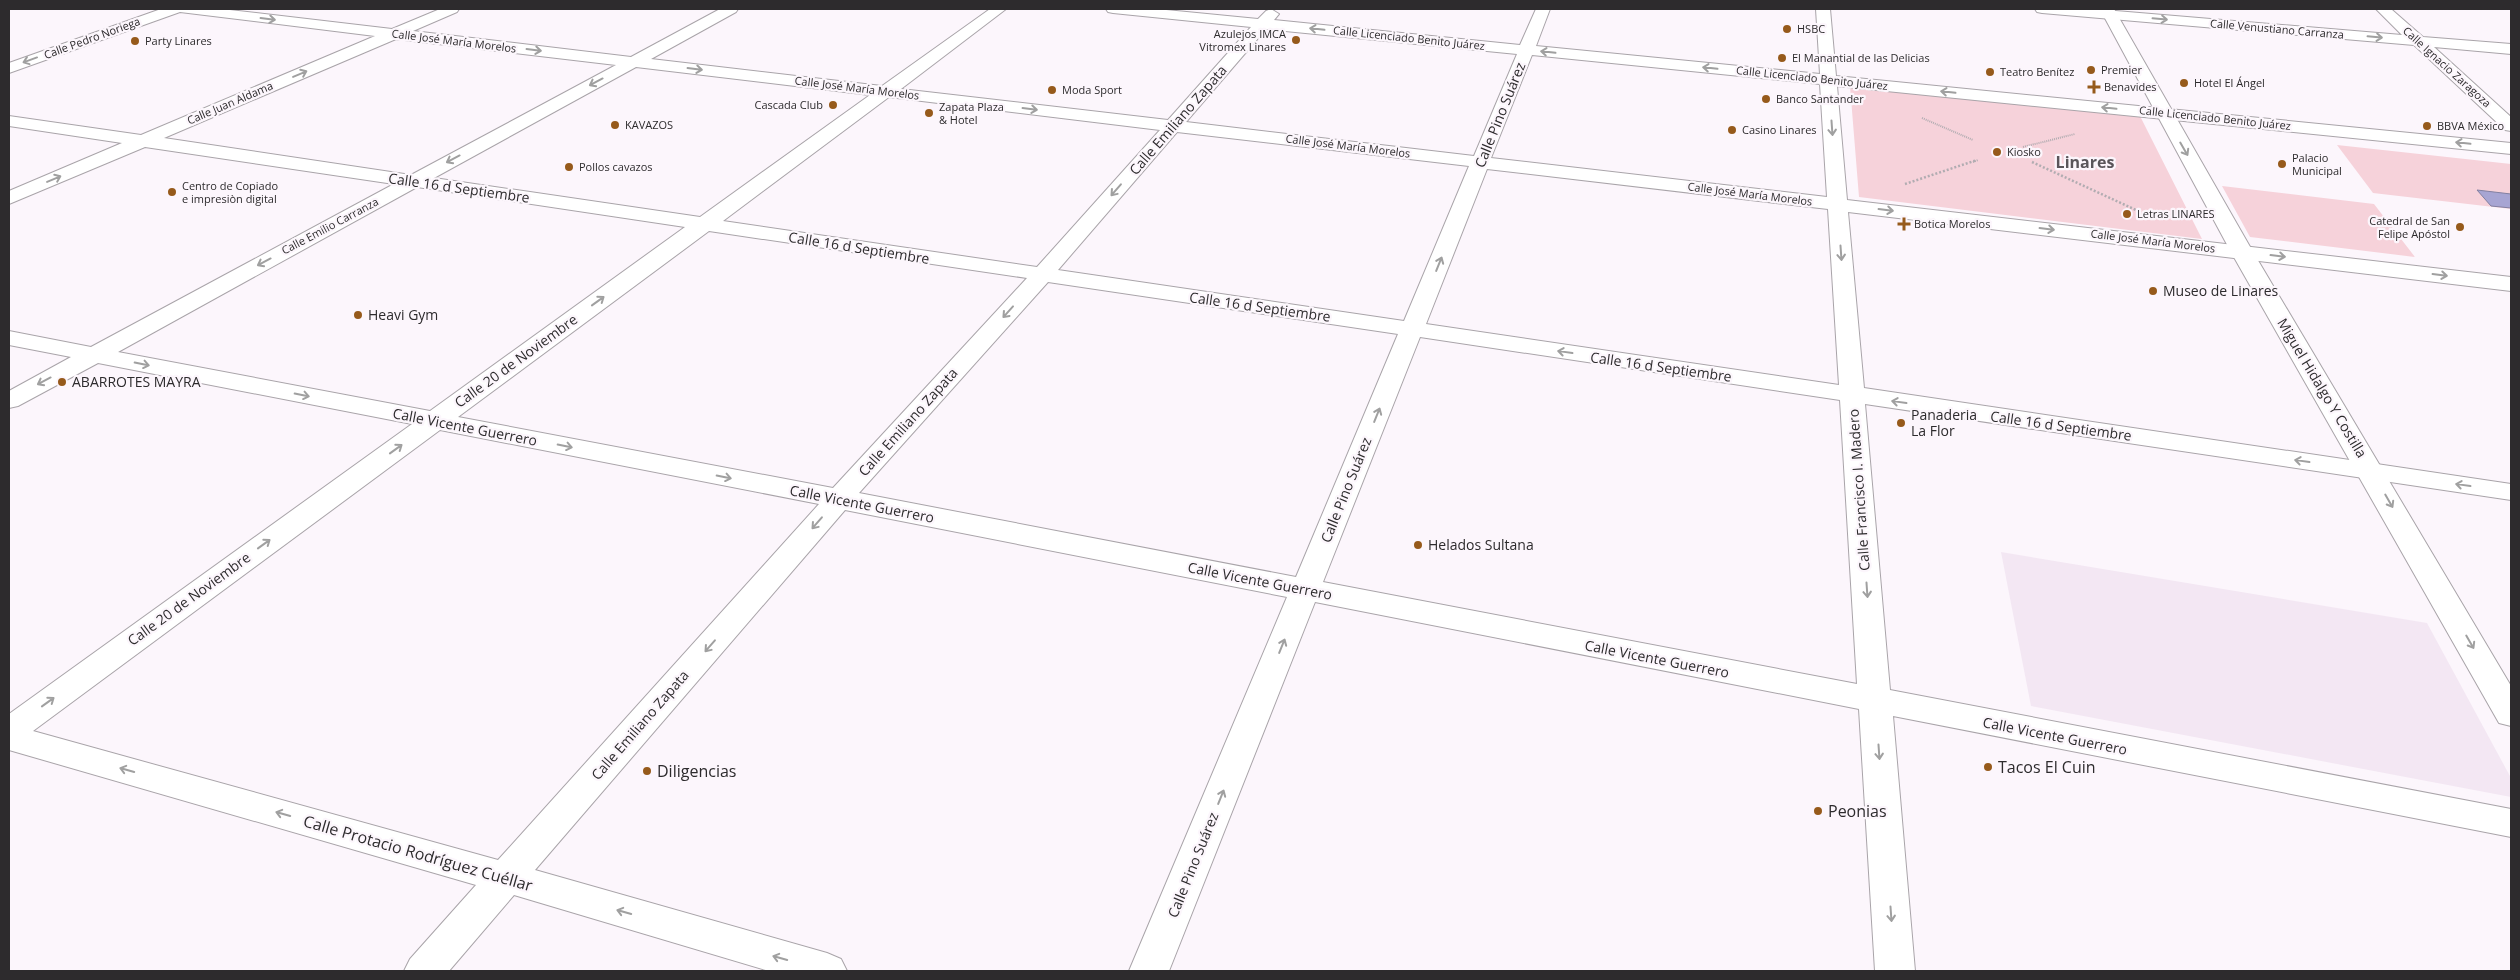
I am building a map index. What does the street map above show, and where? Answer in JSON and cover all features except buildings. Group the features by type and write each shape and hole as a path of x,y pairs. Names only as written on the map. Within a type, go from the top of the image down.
{"street":[{"name":"Calle Pedro Noriega","path":"9,68 175,9"},
{"name":"Calle José María Morelos","path":"185,9 2511,284"},
{"name":"Calle Juan Aldama","path":"9,198 452,9"},
{"name":"Calle Emilio Carranza","path":"9,401 731,9"},
{"name":"Calle 20 de Noviembre","path":"9,731 999,9"},
{"name":"Calle Licenciado Benito Juárez","path":"1113,9 1268,16 1526,50 2511,148"},
{"name":"Calle Pino Suárez","path":"1149,971 1543,9"},
{"name":"Calle Francisco I. Madero","path":"1823,9 1896,971"},
{"name":"Calle Venustiano Carranza","path":"2042,9 2108,12 2511,49"},
{"name":"Calle Ignacio Zaragoza","path":"2383,9 2511,126"},
{"name":"Miguel Hidalgo Y Costilla","path":"2108,12 2242,252 2372,472 2511,714"},
{"name":"Calle Emiliano Zapata","path":"424,971 838,500 1042,275 1268,16"},
{"name":"Calle 16 d Septiembre","path":"9,121 2511,492"},
{"name":"Calle Vicente Guerrero","path":"9,338 2511,824"},
{"name":"Calle Protacio Rodríguez Cuéllar","path":"9,737 827,971"}],"path":[{"path":"1896,186 1978,160"},
{"path":"2032,162 2140,211"}],"shaded area":[{"path":"1850,86 2140,116 2202,239 1859,197"},
{"path":"2337,145 2511,164 2511,209 2373,193"},
{"path":"2222,186 2374,204 2415,257 2250,237"},
{"path":"2001,552 2427,623 2511,778 2511,797 2031,706"}],"water":[{"path":"2477,190 2511,194 2511,208 2491,206"}],"place":[{"name":"HSBC","path":"1787,29"},
{"name":"Azulejos IMCA Vitromex Linares","path":"1296,40"},
{"name":"Party Linares","path":"135,41"},
{"name":"El Manantial de las Delicias","path":"1782,58"},
{"name":"Premier","path":"2091,70"},
{"name":"Teatro Benítez","path":"1990,72"},
{"name":"Hotel El Ángel","path":"2184,83"},
{"name":"Benavides","path":"2094,87"},
{"name":"Moda Sport","path":"1052,90"},
{"name":"Banco Santander","path":"1766,99"},
{"name":"Cascada Club","path":"833,105"},
{"name":"Zapata Plaza & Hotel","path":"929,113"},
{"name":"KAVAZOS","path":"615,125"},
{"name":"BBVA México","path":"2427,126"},
{"name":"Casino Linares","path":"1732,130"},
{"name":"Kiosko","path":"1997,152"},
{"name":"Palacio Municipal","path":"2282,164"},
{"name":"Pollos cavazos","path":"569,167"},
{"name":"Centro de Copiado e impresiòn digital","path":"172,192"},
{"name":"Letras LINARES","path":"2127,214"},
{"name":"Botica Morelos","path":"1904,224"},
{"name":"Catedral de San Felipe Apóstol","path":"2460,227"},
{"name":"Museo de Linares","path":"2153,291"},
{"name":"Heavi Gym","path":"358,315"},
{"name":"ABARROTES MAYRA","path":"62,382"},
{"name":"Panaderia La Flor","path":"1901,423"},
{"name":"Helados Sultana","path":"1418,545"},
{"name":"Tacos El Cuin","path":"1988,767"},
{"name":"Diligencias","path":"647,771"},
{"name":"Peonias","path":"1818,811"}],"district":[{"name":"Linares","path":"2085,162"}]}
